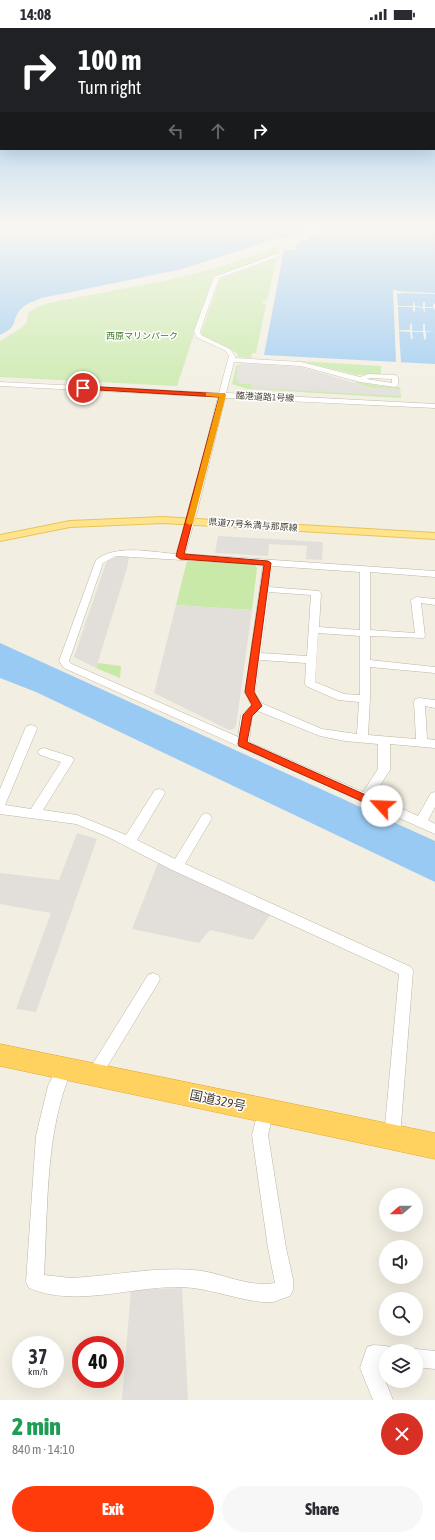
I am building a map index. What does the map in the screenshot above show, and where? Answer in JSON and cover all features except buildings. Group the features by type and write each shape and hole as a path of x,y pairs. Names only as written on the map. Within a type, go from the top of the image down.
{"highway":[{"name":"国道329号","path":"0,1055 435,1146"}],"main road":[{"name":"県道77号糸満与那原線","path":"0,538 50,528 93,522 189,524 435,536"},
{"name":"県道77号糸満与那原線","path":"0,542 53,532 96,527 189,524 435,543"}],"street":[{"path":"180,556 232,356 228,350 202,338 197,334 212,290"},
{"path":"231,360 301,364 360,380 368,376 395,378 395,385"},
{"name":"臨港道路1号線","path":"0,384 435,406"},
{"path":"435,574 121,553 105,557 99,562 64,661 68,666 435,829"},
{"path":"268,563 250,692 257,706 320,732 345,737 435,744"},
{"path":"362,738 365,699 366,569"},
{"path":"264,589 316,593 310,684 342,696 365,699"},
{"path":"314,630 420,636 416,600 435,602"},
{"path":"255,656 312,660"},
{"path":"365,663 435,670"},
{"path":"422,743 419,702 435,704"},
{"path":"242,744 247,715 257,706"},
{"path":"0,803 31,729"},
{"path":"365,798 384,770 384,740"},
{"path":"35,813 68,760 44,752"},
{"path":"129,842 159,794"},
{"path":"420,823 435,796"},
{"path":"0,809 77,820 129,842 177,866 406,971 392,1137"},
{"path":"177,866 206,818"},
{"path":"94,1074 153,979"},
{"path":"64,1068 56,1086 44,1136 35,1282 71,1286 173,1278 213,1281 260,1294 275,1293 284,1290 284,1279 277,1248 260,1136 266,1110"},
{"path":"379,1354 374,1354 370,1368 383,1400"},
{"path":"423,1359 435,1360"}],"green space":[{"name":"西原マリンパーク","path":"116,290 208,290 177,386 0,377 0,341 21,328 27,322 28,313 37,307 48,303"},
{"path":"216,290 269,290 267,300 261,302 266,305 256,353 252,353 251,358 238,357 237,353 203,336 201,333"},
{"path":"300,361 381,366 381,374 357,375"},
{"path":"243,363 238,383 252,384 251,388 399,389 372,388 355,383 357,382 380,386 400,387 401,398 248,389 232,384 236,366"},
{"path":"187,561 255,565 257,568 252,610 176,605"},
{"path":"98,663 121,666 120,678 96,668"}],"shaded area":[{"path":"243,363 301,367 372,388 400,389 400,396 251,388 252,384 238,383 238,380 236,380 238,366"},
{"path":"218,536 323,542 322,560 306,559 307,546 269,544 268,556 215,553"},
{"path":"120,556 129,557 127,568 96,668 74,657 106,563 109,559"},
{"path":"176,605 252,610 236,726 233,729 229,730 154,693"},
{"path":"77,833 97,839 36,1012 16,1009 51,913 0,904 0,873 59,880"},
{"path":"158,863 270,915 253,940 210,930 199,943 132,929"},
{"path":"182,1288 188,1400 122,1400 131,1290"}],"water":[{"path":"0,290 80,290 42,298 29,303 18,312 13,326 0,335"},
{"path":"276,290 435,290 435,364 264,355"},
{"path":"0,643 435,841 435,882 36,692 0,678"}],"pier":[{"path":"393,290 435,293 397,294 398,306 413,306 413,302 415,306 423,307 423,302 425,302 425,307 433,307 433,303 435,304 435,312 434,308 425,308 424,312 423,308 415,307 415,312 413,311 413,307 398,307 399,330 410,330 410,323 412,324 412,331 423,331 423,324 425,324 425,331 435,332 426,332 426,340 424,339 423,332 412,332 413,339 411,339 410,332 399,331 401,362 396,362"}],"slow traffic":[{"path":"190,523 223,395 208,394"}],"route":[{"path":"83,388 223,395 193,512 180,556 268,563 250,692 257,706 247,715 242,744 382,806"}]}
